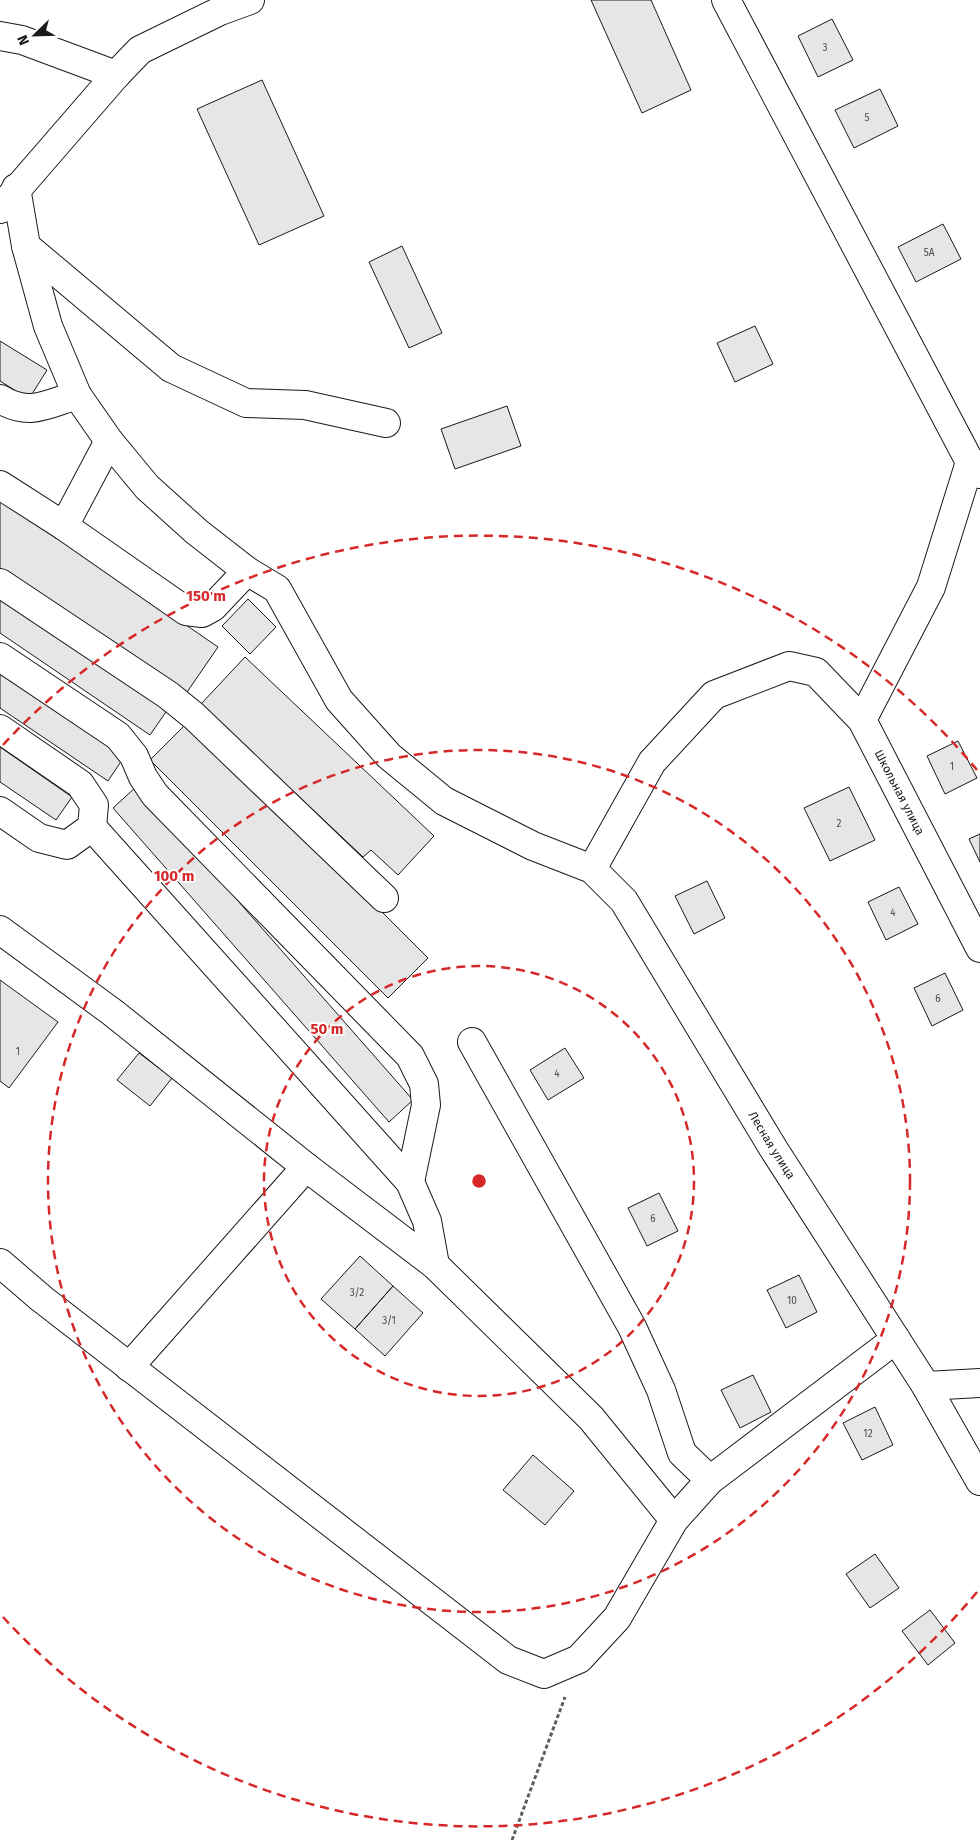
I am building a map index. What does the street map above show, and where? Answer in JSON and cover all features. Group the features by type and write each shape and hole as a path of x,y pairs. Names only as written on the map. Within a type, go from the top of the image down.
{"street":[{"path":"8,199 140,50 220,11 250,0"},
{"path":"726,0 975,468 931,587 862,720"},
{"path":"0,36 22,40 116,75"},
{"name":"Лесная улица","path":"8,199 26,246 48,326 77,395 109,442 147,487 197,532 247,571 277,589 339,700 389,756 444,801 533,846 592,869 624,901 773,1148 926,1386 980,1480"},
{"path":"26,246 171,368 246,402 305,405 386,423"},
{"path":"0,399 10,405 27,410 77,395"},
{"path":"64,526 109,442"},
{"path":"0,485 64,526 186,611 202,613 213,607 247,571"},
{"path":"0,583 168,695 194,716 384,898"},
{"path":"0,656 118,736 134,756 143,778 156,795 410,1056 424,1084 426,1105 410,1182"},
{"name":"Школьная улица","path":"592,869 652,762 714,695 789,666 816,672 862,720 980,948"},
{"path":"0,729 80,784 94,805 92,827 410,1182 427,1221 434,1265"},
{"path":"0,811 39,838 67,845 92,827"},
{"path":"0,930 112,1012 306,1167 434,1265 591,1418 674,1520"},
{"path":"472,1042 632,1327 661,1390 682,1453 710,1480"},
{"path":"130,1367 306,1167"},
{"path":"0,1263 42,1299 508,1660 544,1674 579,1659 617,1618 674,1520 710,1480 896,1339"},
{"path":"926,1386 980,1383"}],"path":[{"path":"512,1840 579,1659"}],"building":[{"path":"591,0 651,0 691,90 642,113"},
{"path":"832,19 853,60 818,77 798,36"},
{"path":"262,80 324,216 259,245 197,109"},
{"path":"880,89 898,126 854,148 835,110"},
{"path":"943,224 961,259 916,282 898,247"},
{"path":"402,246 442,333 409,348 369,262"},
{"path":"755,326 773,364 735,382 717,343"},
{"path":"0,341 47,370 29,399 0,381"},
{"path":"507,406 521,446 455,469 441,429"},
{"path":"0,497 218,647 185,695 0,568"},
{"path":"0,595 168,709 150,735 0,633"},
{"path":"248,599 276,627 250,654 222,626"},
{"path":"245,657 434,836 398,875 371,850 363,857 201,704"},
{"path":"0,669 126,754 108,781 0,708"},
{"path":"190,720 428,958 388,998 150,760"},
{"path":"958,741 977,778 945,794 927,756"},
{"path":"0,747 72,797 56,820 0,782"},
{"path":"137,786 413,1100 389,1122 113,808"},
{"path":"849,787 875,840 830,861 804,808"},
{"path":"980,834 980,862 969,839"},
{"path":"707,881 725,918 694,934 675,896"},
{"path":"899,887 918,924 886,940 868,902"},
{"path":"945,973 963,1010 932,1026 914,988"},
{"path":"0,980 58,1022 9,1088 0,1081"},
{"path":"565,1048 584,1078 548,1100 530,1070"},
{"path":"139,1053 172,1078 150,1106 117,1080"},
{"path":"659,1193 678,1231 647,1246 628,1208"},
{"path":"360,1256 393,1286 355,1329 321,1299"},
{"path":"799,1275 817,1312 786,1328 767,1290"},
{"path":"393,1286 423,1313 385,1356 355,1329"},
{"path":"753,1375 771,1412 740,1428 721,1390"},
{"path":"875,1407 893,1445 862,1460 843,1423"},
{"path":"533,1455 574,1491 545,1525 503,1490"},
{"path":"875,1554 899,1588 870,1608 846,1574"},
{"path":"930,1610 955,1643 928,1665 902,1631"}]}
